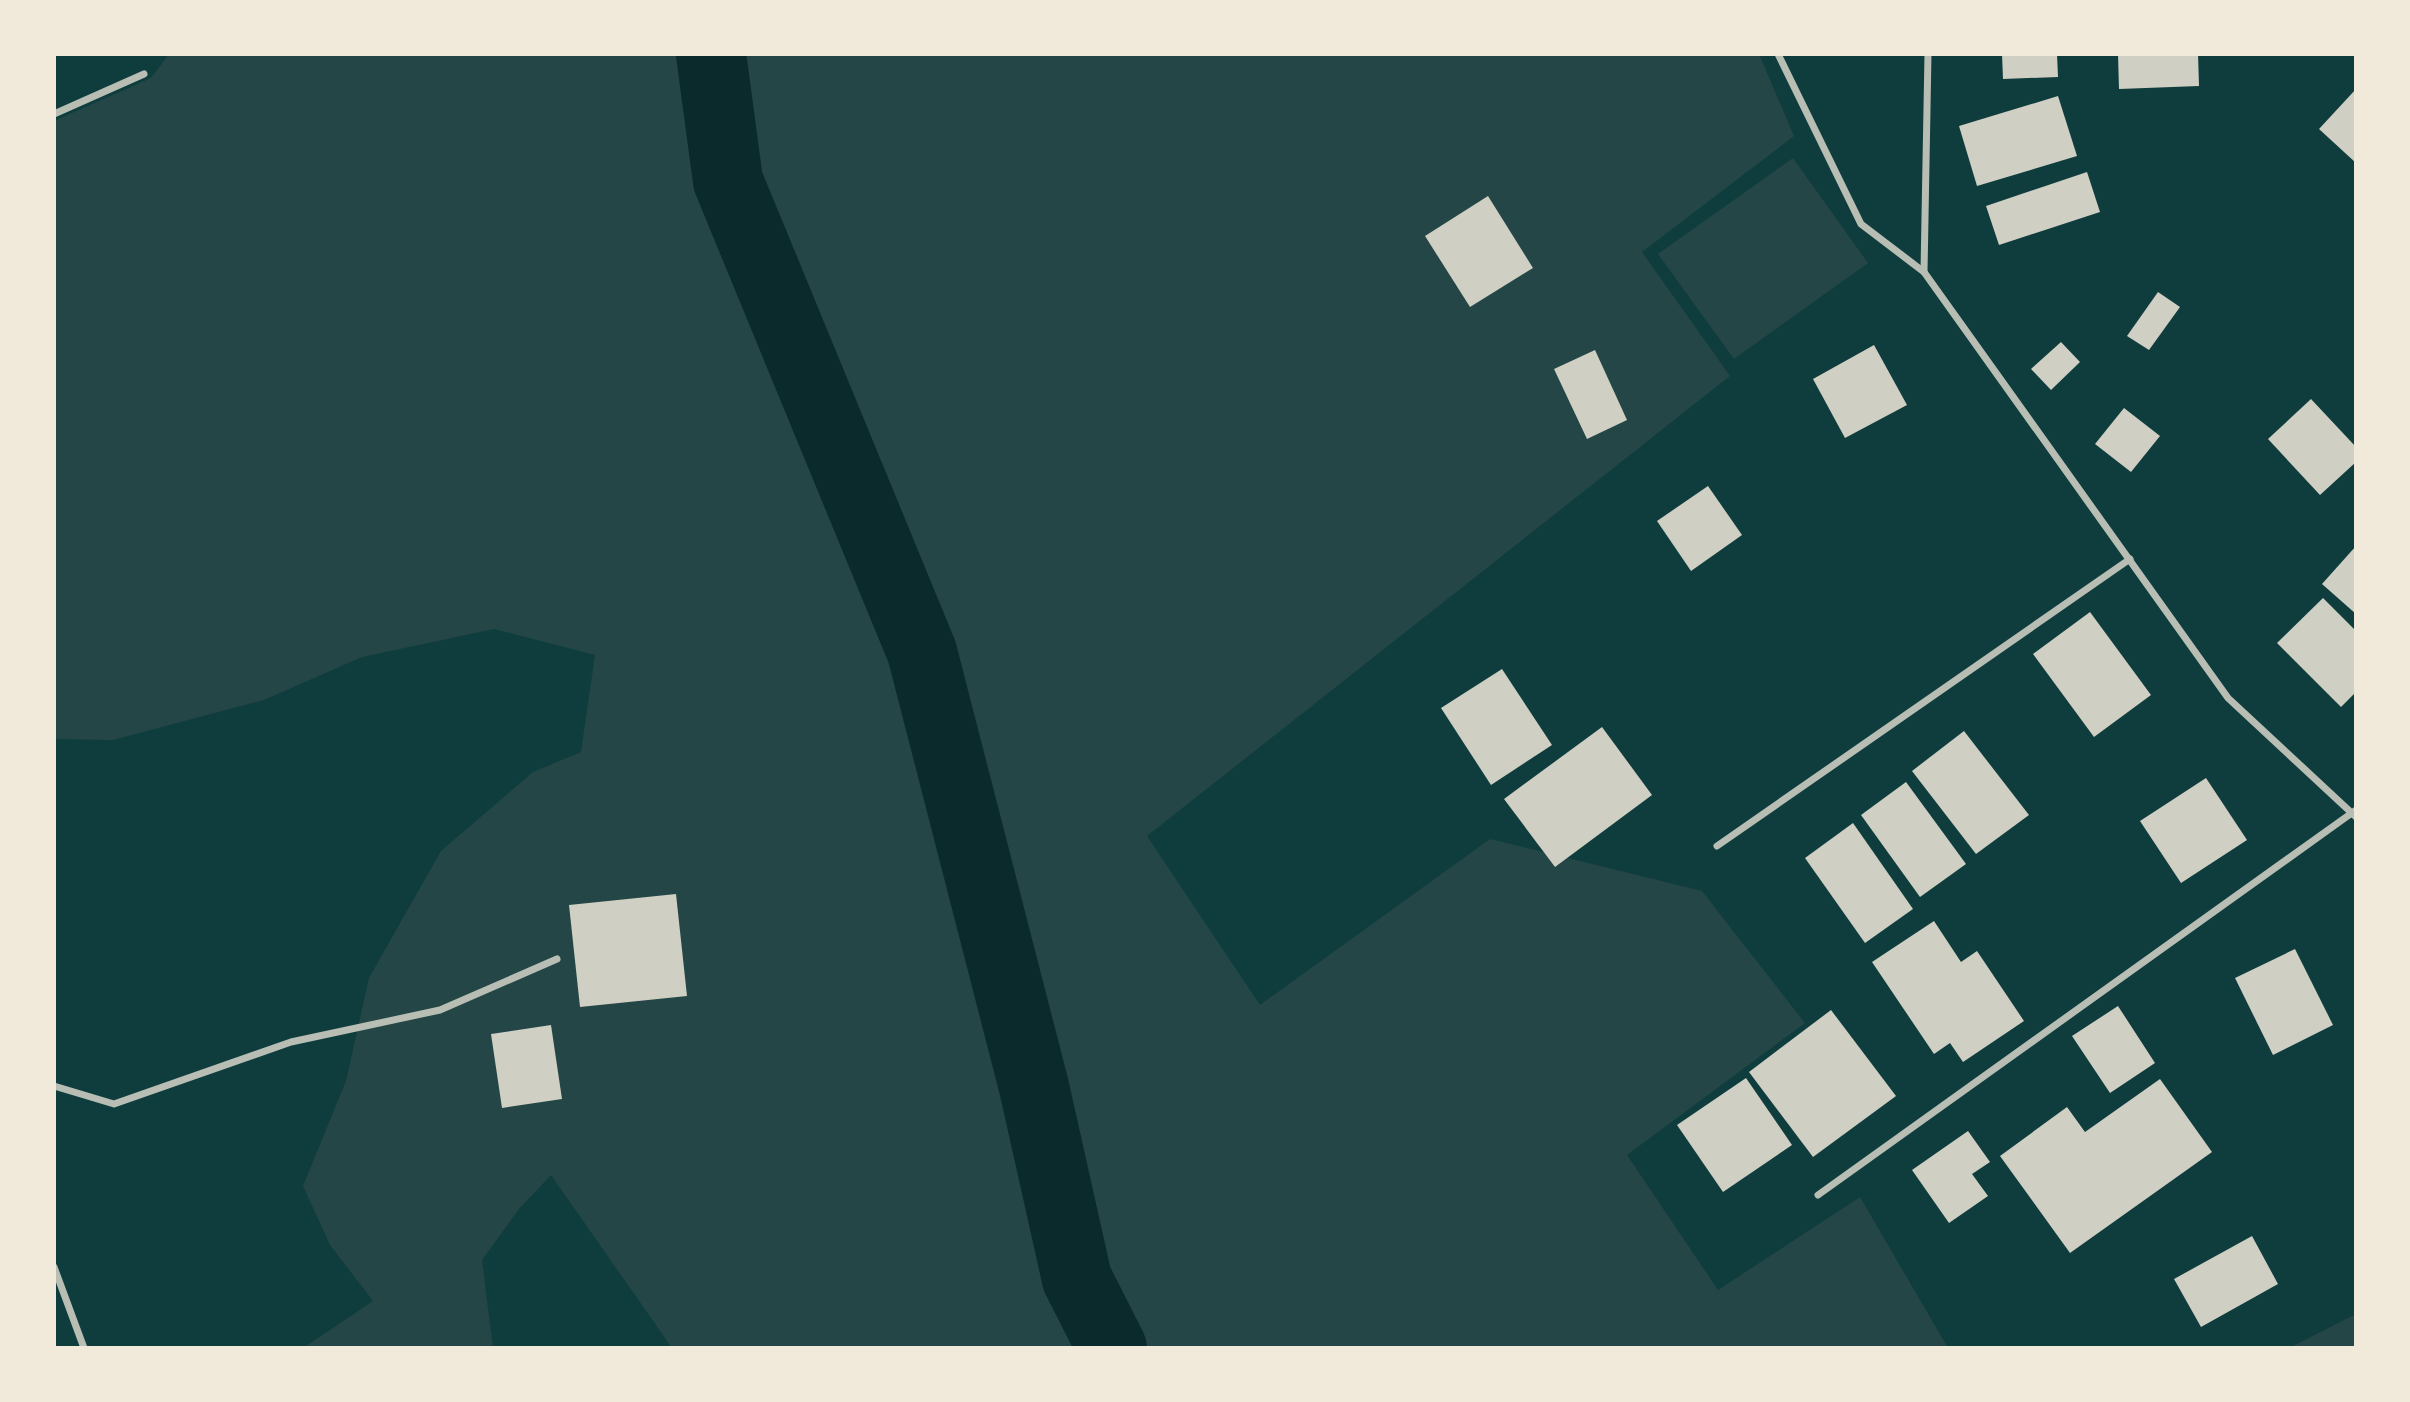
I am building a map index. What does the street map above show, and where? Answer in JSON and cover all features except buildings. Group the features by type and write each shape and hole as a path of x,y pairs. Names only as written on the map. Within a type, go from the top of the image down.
{"street":[{"path":"1778,54 1861,224 1924,272 2228,698 2355,814 1818,1195"},
{"path":"1924,272 1928,54"},
{"path":"54,114 144,74"},
{"path":"1717,846 2130,559"},
{"path":"54,1086 114,1104 292,1042 440,1010 557,959"},
{"path":"54,1267 84,1348"}],"shaded area":[{"path":"169,54 1759,54 1794,136 1642,252 1730,376 1147,836 1260,1005 1490,839 1702,891 1805,1023 1627,1155 1718,1290 1860,1197 1948,1348 672,1348 551,1175 519,1209 482,1260 493,1348 303,1348 373,1301 330,1245 303,1186 346,1081 369,978 441,851 533,772 581,752 595,655 494,629 362,657 264,700 113,740 54,739 54,121 151,78"},
{"path":"1793,158 1868,263 1734,359 1658,254"},
{"path":"2356,1314 2356,1348 2289,1348"}],"waterway":[{"path":"711,54 728,181 922,652 1034,1087 1077,1279 1112,1348"}]}
